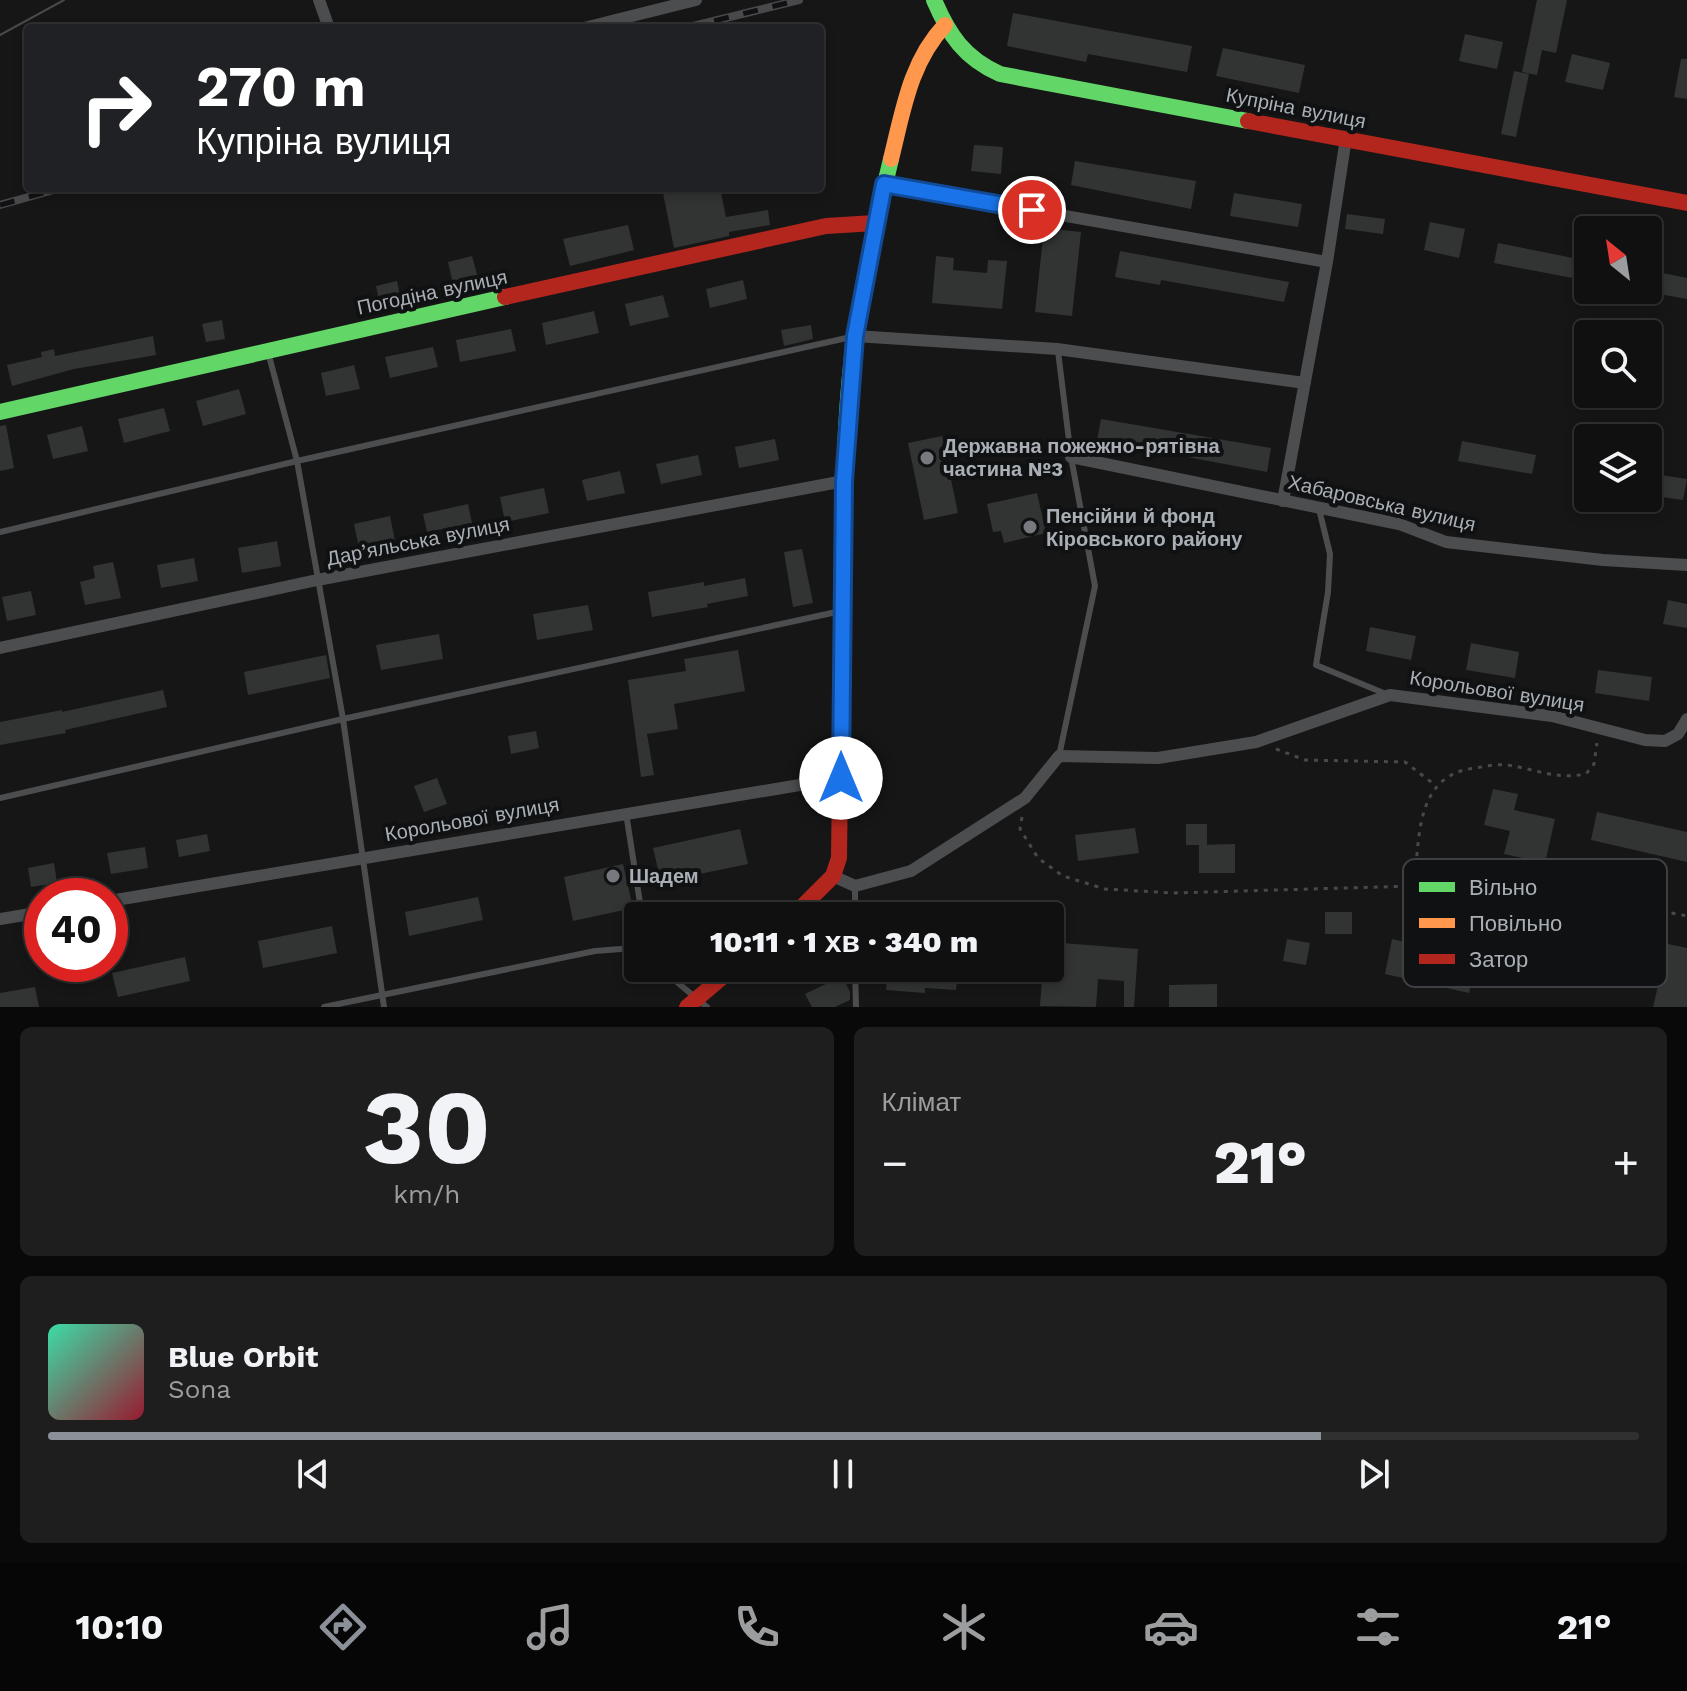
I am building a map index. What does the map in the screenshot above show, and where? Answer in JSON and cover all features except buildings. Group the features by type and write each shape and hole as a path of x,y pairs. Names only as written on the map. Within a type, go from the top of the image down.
{"street":[{"path":"319,0 328,24"},
{"path":"600,24 696,0"},
{"name":"Купріна вулиця","path":"934,0 953,41 984,68 1000,74 1687,203"},
{"path":"807,902 833,876 839,858 844,481 855,336 875,223 916,63 927,43 945,25"},
{"path":"1283,501 1327,262 1346,138"},
{"path":"884,184 1327,262"},
{"name":"Погодіна вулиця","path":"0,412 268,349 826,226 875,223"},
{"path":"855,336 1057,349 1305,383"},
{"name":"Хабаровська вулиця","path":"1071,457 1399,524 1446,542 1603,560 1687,565"},
{"name":"Дар’яльська вулиця","path":"0,648 317,580 844,481"},
{"name":"Корольової вулиця","path":"1059,756 1158,758 1256,742 1390,695 1552,716 1645,740 1665,741 1678,734 1687,719"},
{"path":"833,876 855,886 911,871 1025,798 1059,756"},
{"name":"Корольової вулиця","path":"128,898 841,778"},
{"path":"0,919 24,915"},
{"path":"698,1004 719,982"}],"lane":[{"path":"0,532 297,461 855,336"},
{"path":"268,349 297,461 343,719 384,1007"},
{"path":"1057,349 1071,457 1095,586 1059,756"},
{"path":"1319,509 1330,554 1328,592 1316,665 1390,695"},
{"path":"0,798 343,719 841,611"},
{"path":"626,812 640,902"},
{"path":"855,886 855,902"},
{"path":"324,1007 595,951 624,950"},
{"path":"675,982 698,1004"},
{"path":"855,982 856,1007"}],"path":[{"path":"1418,859 1425,804 1435,785 1465,769 1504,764 1567,778 1586,774 1594,764 1600,728"},
{"path":"1256,742 1305,760 1405,762 1435,785"},
{"path":"1025,798 1020,829 1038,858 1063,876 1105,889 1173,893 1403,886"},
{"path":"1667,912 1687,916"}],"tram line":[{"path":"0,35 64,0"}],"railway":[{"path":"701,24 799,0"},
{"path":"0,205 47,192"}],"traffic: fast":[{"path":"934,0 946,24 967,53 1000,74 1248,121"},
{"path":"843,542 852,360 867,268 891,159"},
{"path":"0,412 505,297"}],"traffic: slow":[{"path":"891,159 916,71 933,39 945,25"}],"traffic: jam":[{"path":"1248,121 1687,203"},
{"path":"505,297 826,226 875,223"},
{"path":"807,902 833,876 839,858 843,542"},
{"path":"687,1007 716,982"}],"place":[{"name":"Державна пожежно-рятівна частина №3","path":"927,458"},
{"name":"Пенсійни й фонд Кіровського району","path":"1030,527"},
{"name":"Шадем","path":"613,876"}],"route":[{"path":"841,778 844,481 855,336 884,184 1032,210"}]}
